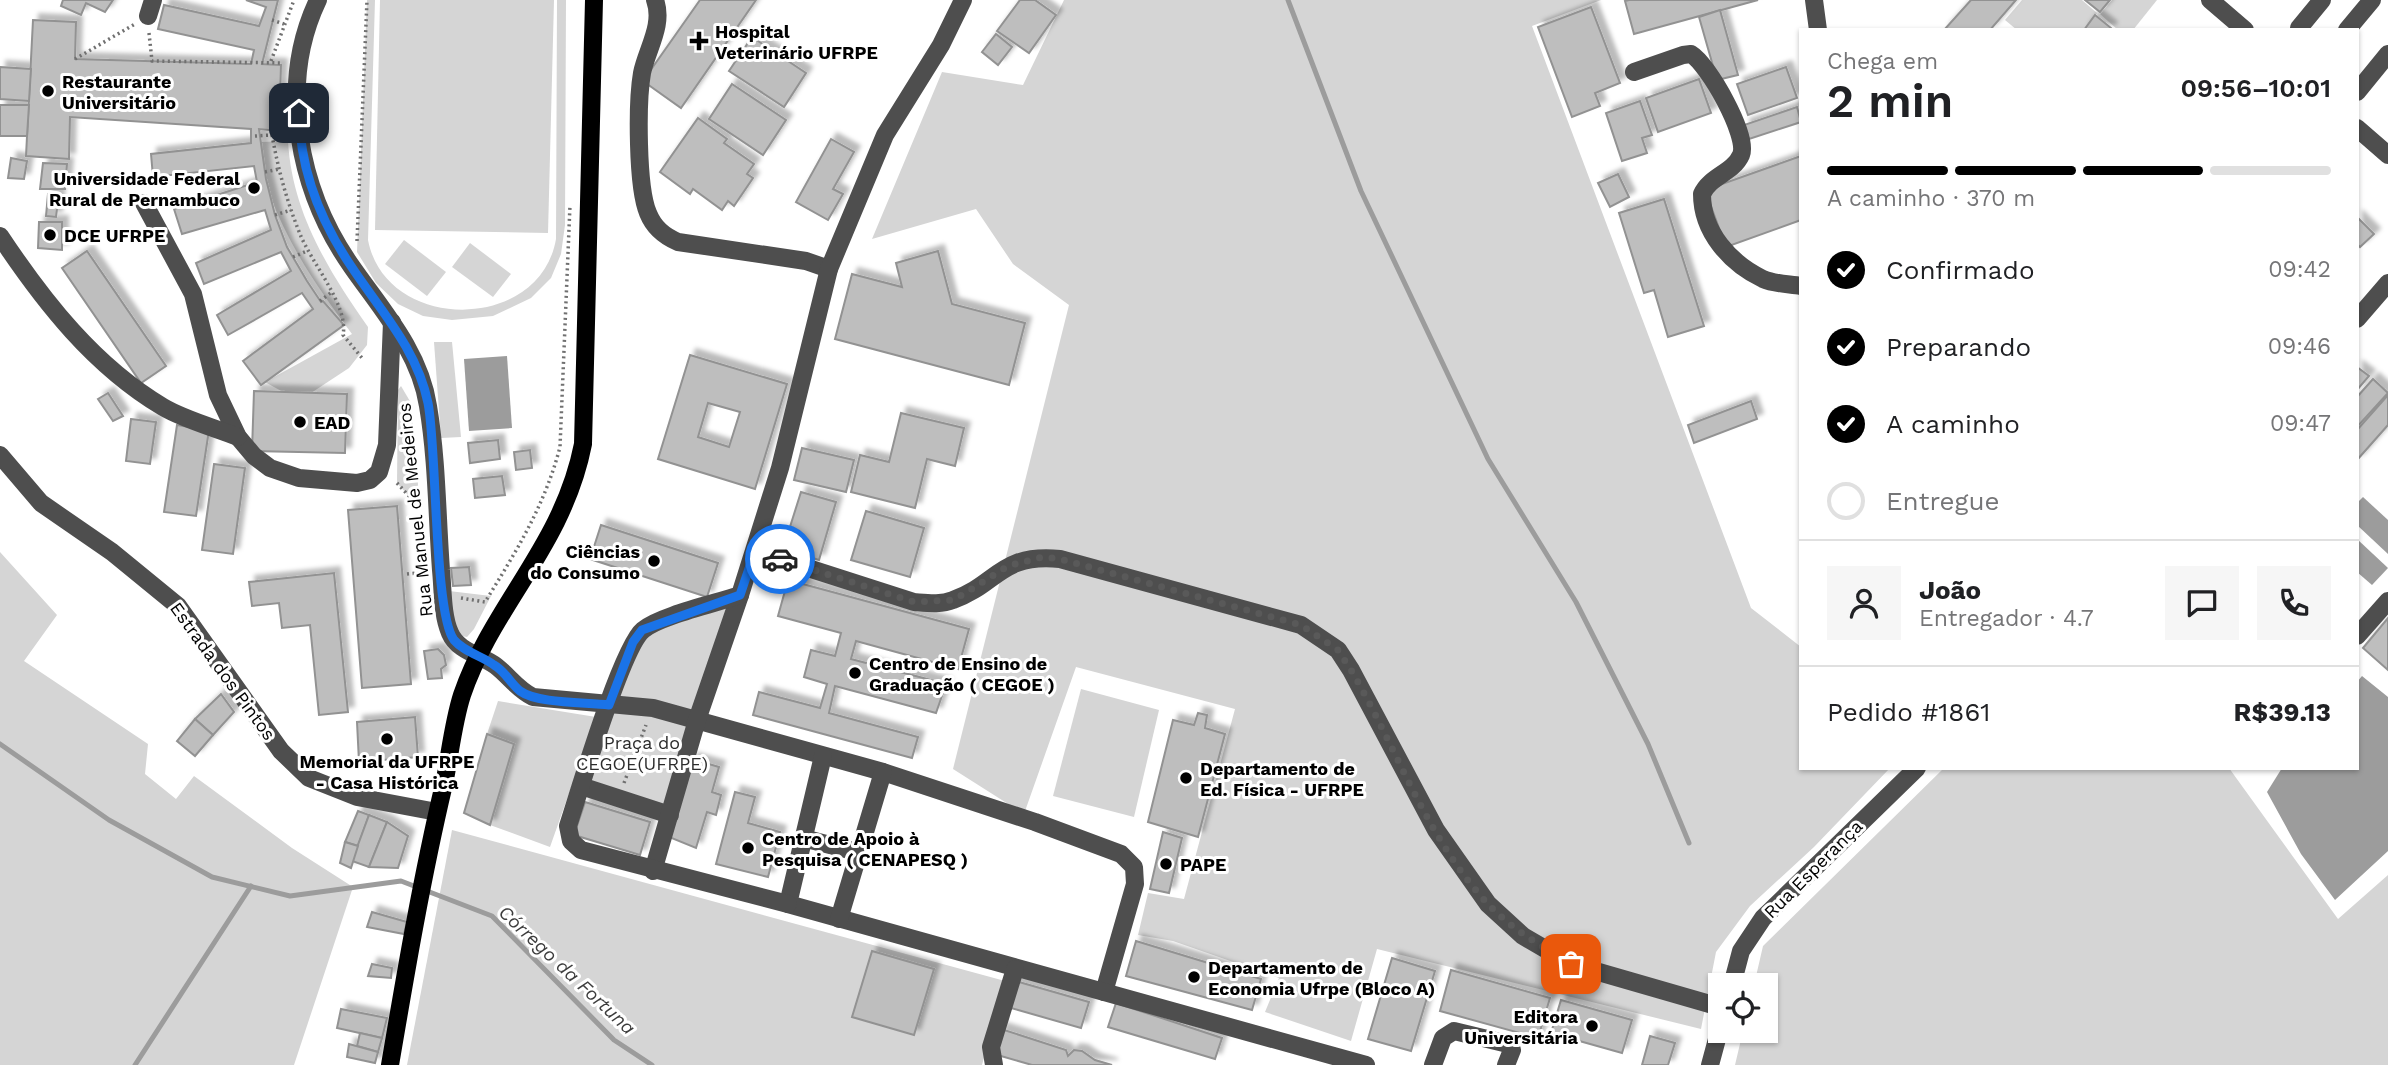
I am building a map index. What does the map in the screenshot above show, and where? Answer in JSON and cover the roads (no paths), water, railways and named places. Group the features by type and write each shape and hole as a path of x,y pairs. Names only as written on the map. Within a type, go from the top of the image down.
{"main road":[{"path":"390,1065 420,897 462,696 480,657 561,515 576,480 583,444 594,0"}],"street":[{"name":"Rua Manuel de Medeiros","path":"318,0 300,71 297,136 313,195 329,228 350,265 392,322 420,373 428,405 449,630 460,646 496,666 520,691 533,697 653,708 697,720 883,772 1035,822 1129,860 1134,867 1135,884 1104,992"},
{"path":"655,0 658,21 643,71 639,124 644,198 654,225 665,236 678,242 806,261 829,269"},
{"path":"653,871 697,720 755,551 780,468 829,269 885,135 941,45 963,0"},
{"path":"1814,0 1818,28"},
{"path":"2210,0 2243,28"},
{"path":"2299,28 2322,0"},
{"path":"2349,28 2372,0"},
{"path":"1634,72 1691,54 1704,65 1732,110 1742,146 1737,160 1708,183 1702,194 1714,238 1737,263 1765,280 1799,286"},
{"path":"2360,82 2388,54"},
{"path":"2359,130 2388,155"},
{"path":"144,202 193,294 203,325 214,384 238,437 254,456 271,468 299,478 357,483 370,480 385,462 392,322"},
{"path":"0,236 67,326 119,377 165,408 238,437"},
{"path":"2359,317 2388,283"},
{"name":"Estrada dos Pintos","path":"0,454 41,503 112,552 178,606 281,751 309,778 357,797 437,812"},
{"path":"755,551 914,602 935,603 954,600 1008,566 1042,557 1060,559 1301,625 1338,650 1436,830 1488,904 1523,936 1571,964 1708,1004"},
{"path":"740,595 642,630 633,642 568,826 571,841 582,850 653,871 788,904 1366,1065"},
{"path":"2359,634 2388,601"},
{"path":"788,904 823,756"},
{"name":"Rua Esperança","path":"1735,973 1741,951 1763,918 1915,770"},
{"path":"839,919 861,853 883,772"},
{"path":"581,786 670,816"},
{"path":"803,838 861,853"},
{"path":"994,1065 991,1047 1015,969"},
{"path":"1433,1065 1443,1038 1454,1031 1508,1044 1512,1050 1506,1065"},
{"path":"1710,1065 1716,1043"}],"waterway":[{"path":"1288,0 1361,191 1488,459 1576,602 1648,744 1689,843"},
{"name":"Córrego da Fortuna","path":"0,744 109,820 212,877 290,896 401,881 492,916 614,1040 652,1065"},
{"path":"135,1065 251,886"}],"place":[{"name":"Hospital Veterinário UFRPE","path":"699,41"},
{"name":"Restaurante Universitário","path":"48,91"},
{"name":"Universidade Federal Rural de Pernambuco","path":"254,188"},
{"name":"DCE UFRPE","path":"50,235"},
{"name":"EAD","path":"300,422"},
{"name":"Ciências do Consumo","path":"654,561"},
{"name":"Centro de Ensino de Graduação ( CEGOE )","path":"855,673"},
{"name":"Memorial da UFRPE - Casa Histórica","path":"387,739"},
{"name":"Departamento de Ed. Física - UFRPE","path":"1186,778"},
{"name":"Centro de Apoio à Pesquisa ( CENAPESQ )","path":"748,848"},
{"name":"PAPE","path":"1166,864"},
{"name":"Departamento de Economia Ufrpe (Bloco A)","path":"1194,977"},
{"name":"Editora Universitária","path":"1592,1026"}],"park label":[{"name":"Praça do CEGOE(UFRPE)","path":"642,752"}]}
